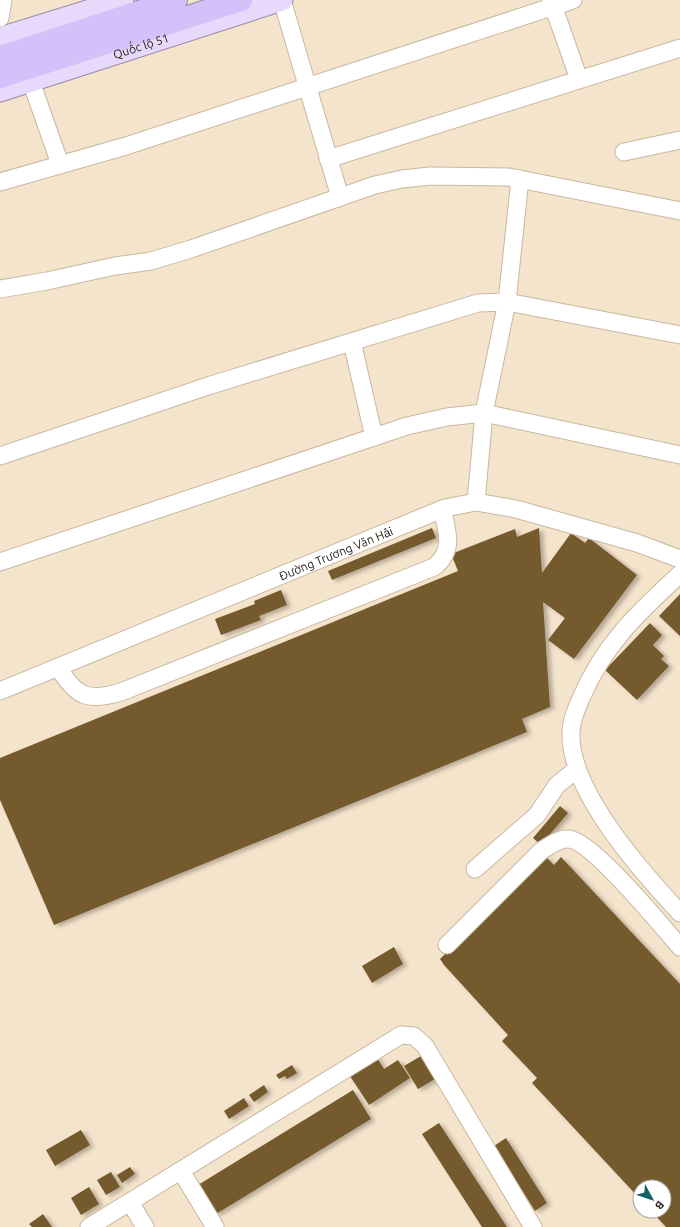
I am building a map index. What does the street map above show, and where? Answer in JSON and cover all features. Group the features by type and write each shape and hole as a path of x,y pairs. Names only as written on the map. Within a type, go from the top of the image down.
{"highway":[{"path":"0,57 176,0"},
{"name":"Quốc lộ 51","path":"0,77 29,74 241,0"}],"main road":[{"path":"0,38 123,0"},
{"name":"Quốc lộ 51","path":"0,91 29,74 282,0"}],"street":[{"path":"0,18 3,0"},
{"path":"282,0 340,197"},
{"path":"0,182 126,146 552,3 574,0"},
{"path":"552,3 579,79"},
{"path":"328,159 680,48"},
{"path":"29,74 60,164"},
{"path":"624,152 680,140"},
{"path":"0,289 47,281 115,266 151,261 191,250 375,185 402,179 457,175 509,177 680,212"},
{"path":"476,502 484,413 507,302 520,179"},
{"path":"0,456 211,385 467,306 489,302 507,302 680,335"},
{"path":"352,342 374,437"},
{"path":"0,562 374,437 433,419 484,413 680,455"},
{"name":"Đường Trương Văn Hải","path":"0,691 442,509 476,502 516,509 643,545 680,559"},
{"path":"58,667 68,684 77,691 86,695 101,698 121,692 434,566 443,559 448,547 448,536 442,509"},
{"path":"680,574 652,600 609,647 585,688 574,713 571,732 572,752 577,769 601,815 640,868 680,913"},
{"path":"475,869 537,815 557,785 577,769"},
{"path":"447,944 541,851 560,840 569,839 584,845 633,894 680,947"},
{"path":"89,1227 401,1035 414,1036 425,1046 533,1227"},
{"path":"181,1170 215,1227"},
{"path":"130,1202 145,1227"}],"building":[{"path":"432,528 436,538 332,580 328,571"},
{"path":"539,528 542,573 571,533 585,543 589,538 637,575 574,659 548,640 565,618 543,602 550,707 522,719 527,732 54,925 0,800 0,758 458,571 451,554 515,529 517,537"},
{"path":"281,590 287,605 259,616 261,620 221,635 215,619 255,604 254,601"},
{"path":"680,594 680,636 659,616"},
{"path":"650,623 662,635 653,645 664,656 661,659 669,666 637,700 605,670"},
{"path":"560,806 568,813 541,845 533,838"},
{"path":"545,856 554,865 561,857 680,984 680,1227 666,1227 658,1219 672,1219 672,1179 632,1179 632,1190 532,1083 537,1078 502,1041 508,1035 440,959"},
{"path":"394,947 403,964 372,983 362,966"},
{"path":"375,1055 384,1069 398,1060 410,1078 369,1105 348,1073"},
{"path":"421,1056 435,1079 418,1089 404,1066"},
{"path":"292,1065 297,1073 287,1079 285,1076 279,1079 276,1075"},
{"path":"264,1085 268,1092 254,1102 249,1095"},
{"path":"353,1090 371,1119 216,1214 198,1185"},
{"path":"244,1098 249,1106 229,1119 224,1111"},
{"path":"439,1123 507,1227 482,1227 422,1134"},
{"path":"81,1130 90,1145 55,1166 46,1150"},
{"path":"506,1138 547,1203 535,1211 494,1146"},
{"path":"130,1167 135,1174 122,1183 117,1175"},
{"path":"111,1172 120,1187 106,1195 97,1180"},
{"path":"89,1187 99,1204 81,1215 71,1198"},
{"path":"43,1214 52,1227 32,1227 29,1224"}]}
